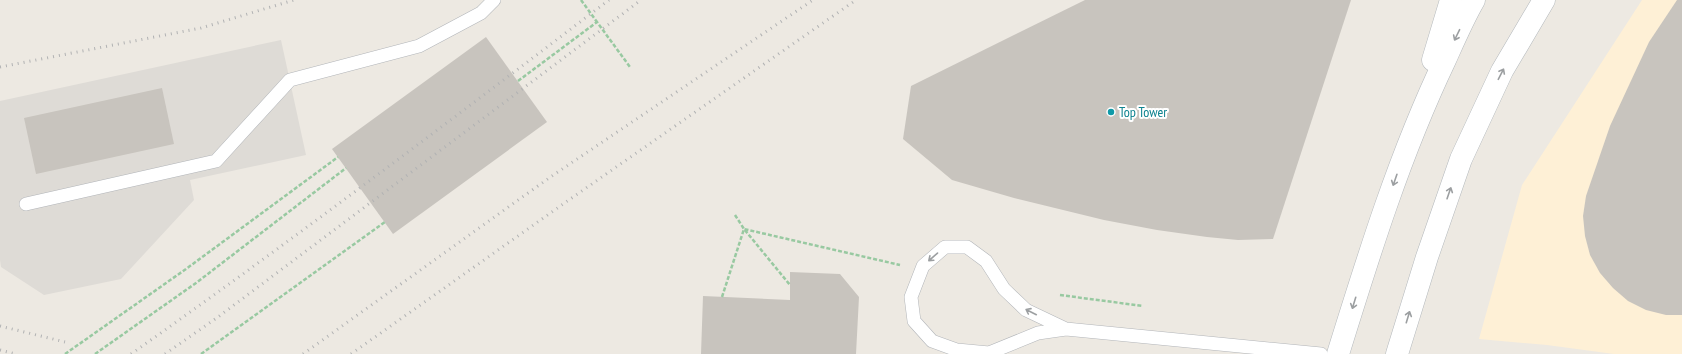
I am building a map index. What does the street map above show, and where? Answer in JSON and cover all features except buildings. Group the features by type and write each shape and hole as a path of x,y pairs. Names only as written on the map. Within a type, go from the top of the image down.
{"main road":[{"path":"1338,354 1374,239 1404,153 1451,0"},
{"path":"1404,153 1436,79 1474,0"},
{"path":"1397,354 1427,257 1460,159 1502,71 1544,0"}],"lane":[{"path":"26,204 216,161 290,80 419,46 482,12 494,0"},
{"path":"1066,329 1026,310 1004,288 986,261 967,247 945,247 923,266 911,297 914,321 932,341 957,350 989,354 1038,333 1066,329 1321,354"}],"path":[{"path":"581,0 630,67"},
{"path":"518,81 597,22"},
{"path":"65,354 186,269 338,157"},
{"path":"95,354 196,283 346,168"},
{"path":"735,215 744,229 790,284"},
{"path":"201,354 385,222"},
{"path":"744,229 922,270"},
{"path":"722,297 744,229"},
{"path":"1060,295 1143,306"}],"shaded area":[{"path":"1642,0 1682,0 1682,354 1614,354 1547,345 1479,339 1522,185"},
{"path":"281,40 306,155 190,180 194,200 121,279 44,295 1,267 0,101"}],"railway":[{"path":"0,67 201,28 294,0"},
{"path":"131,354 312,224 609,0"},
{"path":"165,354 218,317 641,0"},
{"path":"303,354 549,178 813,0"},
{"path":"351,354 856,0"},
{"path":"0,326 65,342"},
{"path":"0,350 16,354"}],"place":[{"name":"Top Tower","path":"1111,112"}]}
